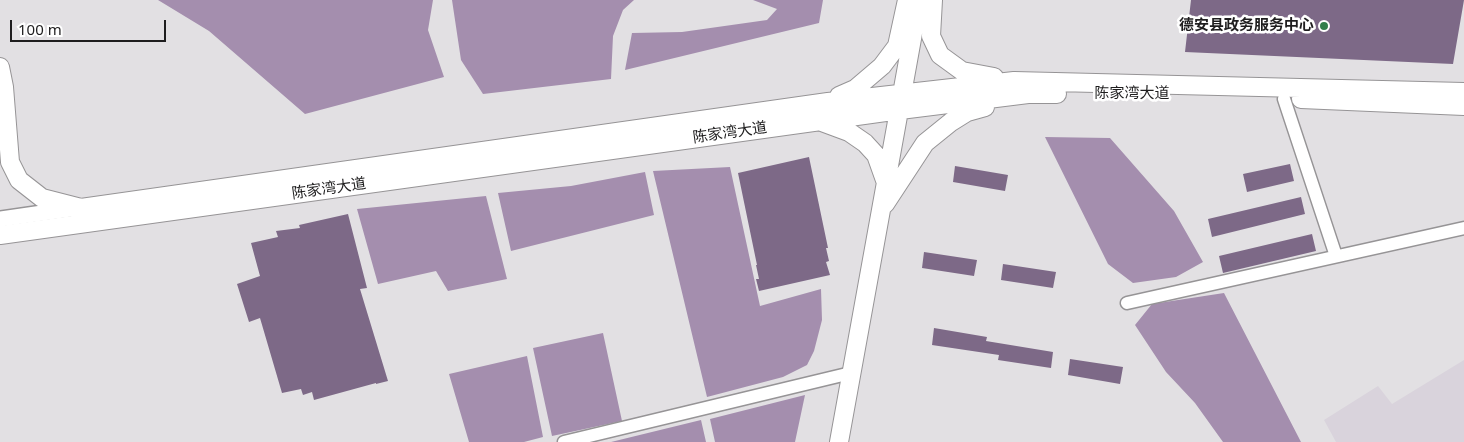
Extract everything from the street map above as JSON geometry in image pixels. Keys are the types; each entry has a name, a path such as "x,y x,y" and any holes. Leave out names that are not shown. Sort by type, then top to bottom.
{"main road":[{"path":"828,102 855,89 882,66 897,46 907,0"},
{"path":"839,442 919,0"},
{"path":"932,0 931,36 940,55 962,71 1014,81"},
{"name":"陈家湾大道","path":"0,67 4,87 10,162 19,180 42,198 81,208 828,102 902,101 1028,94 1166,94 1464,106"},
{"name":"陈家湾大道","path":"0,235 819,121 902,101 1014,81 1464,92"},
{"path":"881,211 925,143 951,122 967,112 1028,94"},
{"path":"819,121 850,132 865,143 876,155 886,184"}],"street":[{"path":"1284,99 1336,256"},
{"name":"陈家湾大道","path":"0,219 81,208"},
{"path":"1127,303 1464,228"},
{"path":"564,442 851,373"}],"shaded area":[{"path":"158,0 433,0 428,30 444,77 305,114 209,31"},
{"path":"452,0 634,0 623,10 613,36 611,79 483,94 461,60"},
{"path":"753,0 823,0 819,23 625,70 632,33 682,32 767,20 777,9"},
{"path":"1045,137 1110,138 1174,211 1203,262 1176,277 1133,283 1108,264"},
{"path":"730,167 760,306 821,289 822,320 814,351 807,365 783,377 707,397 653,171"},
{"path":"645,172 654,215 511,251 498,193 571,186"},
{"path":"486,196 507,279 448,291 436,271 378,284 357,209"},
{"path":"1224,293 1301,442 1223,442 1195,403 1166,372 1135,325 1152,304"},
{"path":"603,333 622,421 552,436 533,348"},
{"path":"527,356 543,437 524,442 469,442 449,374"},
{"path":"1464,360 1464,442 1336,442 1324,420 1378,386 1392,404"},
{"path":"805,395 795,442 715,442 710,419"},
{"path":"701,420 706,442 611,442"}],"building":[{"name":"德安县政务服务中心","path":"1191,0 1464,0 1453,64 1185,52"},
{"path":"809,157 828,248 826,248 829,261 826,262 830,275 759,291 756,279 759,279 757,265 738,173"},
{"path":"1290,164 1294,181 1247,192 1243,174"},
{"path":"955,166 1008,175 1005,191 953,182"},
{"path":"1301,197 1305,214 1212,237 1208,219"},
{"path":"348,214 367,288 360,289 388,381 314,400 312,392 303,395 301,389 282,393 260,318 249,322 237,284 260,276 251,243 278,237 276,231 300,228 299,225"},
{"path":"1312,234 1316,251 1223,273 1219,256"},
{"path":"924,252 977,260 974,276 922,268"},
{"path":"1003,264 1056,272 1053,288 1001,280"},
{"path":"934,328 987,337 986,341 1053,352 1051,368 998,360 999,355 932,345"},
{"path":"1070,359 1123,367 1120,384 1068,375"}],"place":[{"name":"德安县政务服务中心","path":"1324,26"}]}
